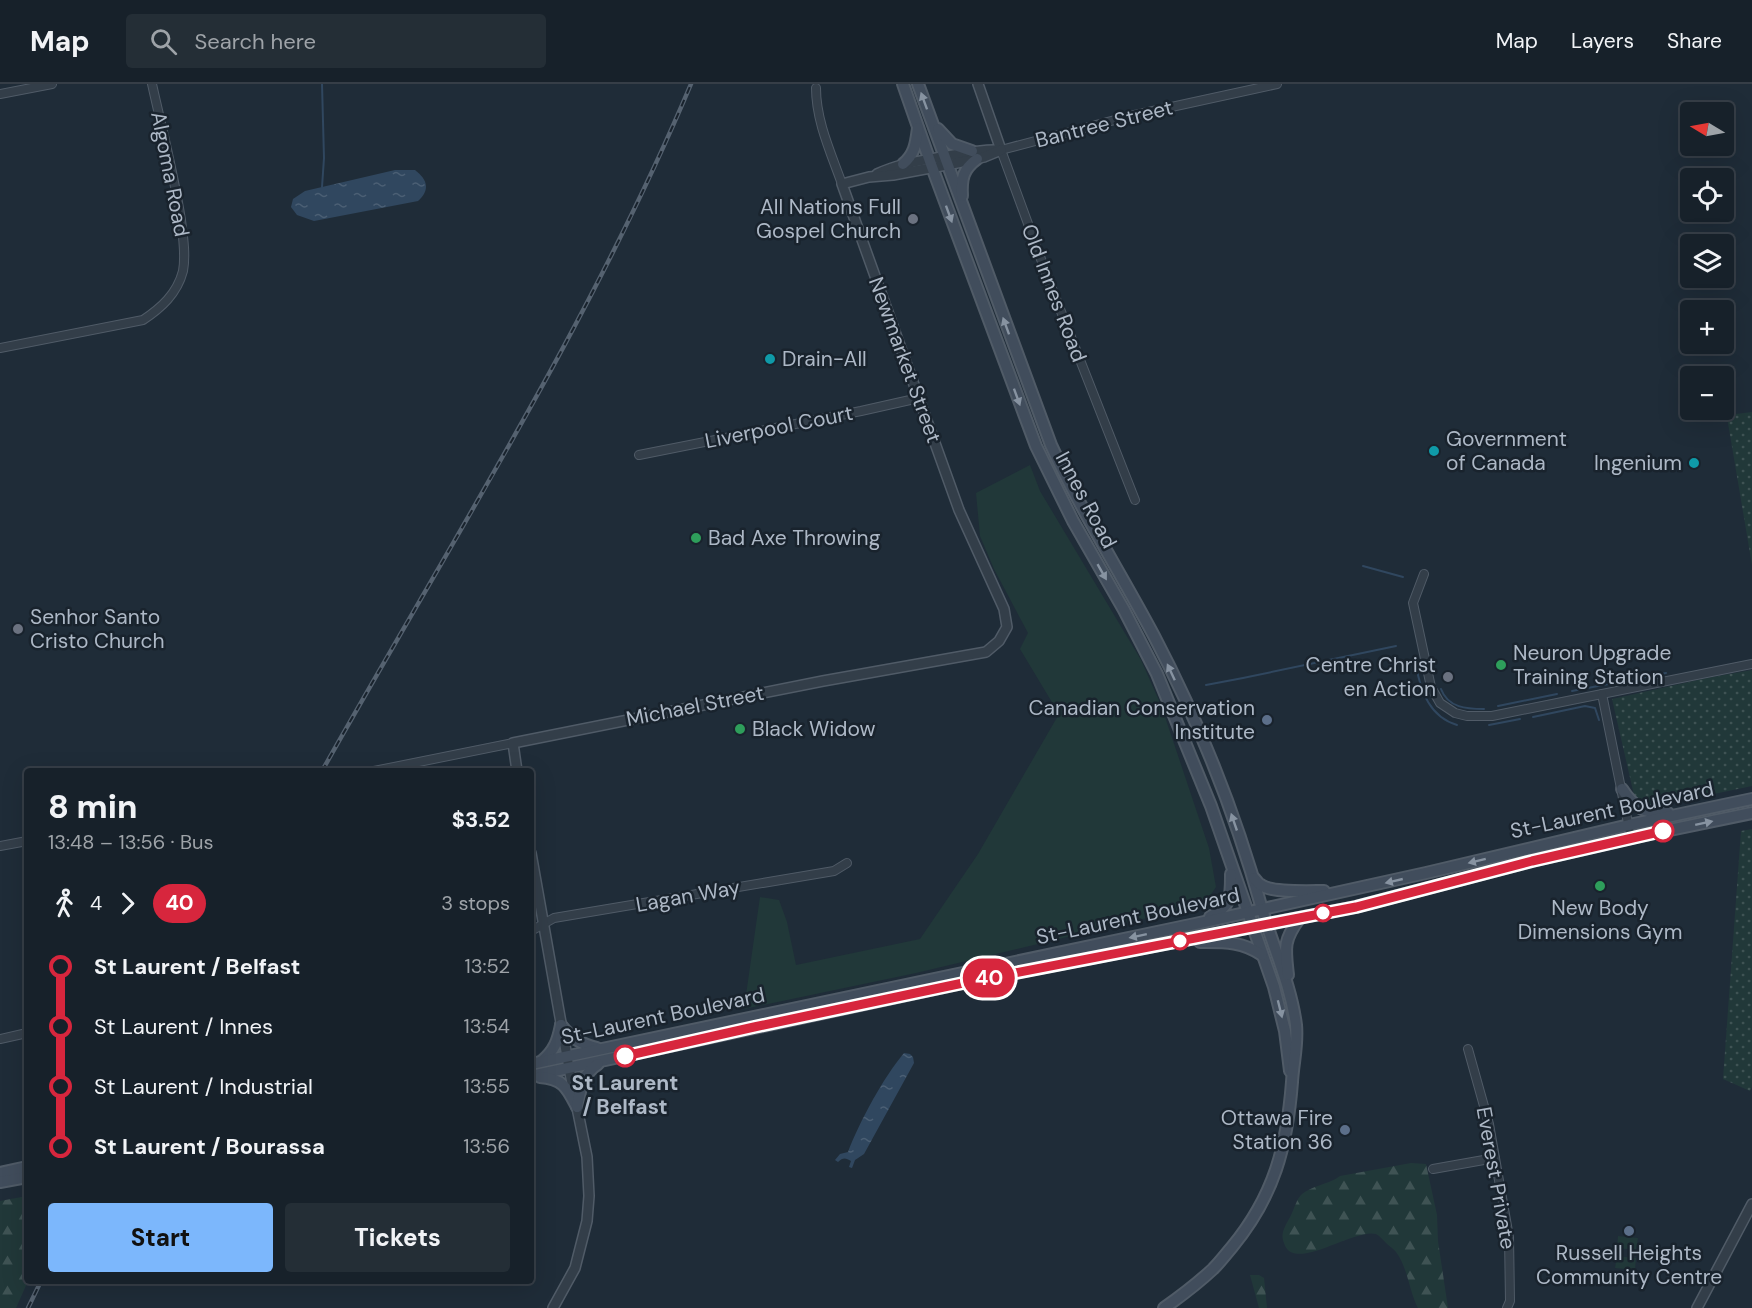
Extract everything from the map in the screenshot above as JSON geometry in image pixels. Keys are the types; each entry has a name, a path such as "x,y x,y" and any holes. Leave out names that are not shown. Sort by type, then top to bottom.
{"main road":[{"name":"Innes Road","path":"903,84 1036,446 1164,689 1211,807 1280,1009 1292,1080"},
{"name":"Innes Road","path":"918,84 1051,445 1075,494 1146,622 1196,725 1227,801 1290,996"},
{"path":"931,120 948,141 975,155 963,176 962,205"},
{"path":"903,164 914,152 918,125"},
{"path":"1622,789 1630,801 1643,810 1661,813 1693,812"},
{"name":"St-Laurent Boulevard","path":"536,1063 966,978 1629,825 1752,799"},
{"name":"St-Laurent Boulevard","path":"966,978 1168,944 1369,904 1532,861 1752,813"},
{"path":"1195,924 1221,911 1228,902 1232,889 1231,861"},
{"path":"1253,877 1261,886 1275,889 1343,891"},
{"path":"1164,1308 1214,1268 1244,1232 1267,1194 1283,1148 1297,1042 1296,1023 1290,996 1286,942 1299,918"},
{"path":"1168,944 1232,943 1247,946 1262,956"},
{"name":"St-Laurent Boulevard","path":"534,1075 602,1062 894,993"},
{"path":"561,1025 568,1035 577,1041 600,1049"},
{"path":"536,1063 554,1049 561,1025"},
{"path":"577,1107 585,1076 590,1068 602,1062"},
{"path":"534,1076 549,1077 560,1082 567,1088 577,1107"},
{"path":"0,1173 24,1168"},
{"path":"0,1182 24,1178"}],"street":[{"path":"0,94 52,84"},
{"name":"Algoma Road","path":"0,348 143,320 158,310 173,293 183,271 184,240 177,194 152,84"},
{"name":"Old Innes Road","path":"978,84 1048,280 1135,500"},
{"name":"Bantree Street","path":"842,184 903,164 946,161 1001,150 1130,116 1277,84"},
{"name":"Newmarket Street","path":"816,88 820,120 852,216 959,510 1004,609 1007,627"},
{"name":"Bantree Street","path":"869,177 893,175 931,163"},
{"name":"Liverpool Court","path":"639,455 919,398"},
{"path":"1424,574 1413,603 1431,687 1440,703 1455,713 1483,717 1752,664"},
{"name":"Michael Street","path":"389,768 813,683 986,652 999,642 1007,627"},
{"path":"1602,694 1631,838"},
{"path":"513,743 517,768"},
{"path":"0,846 24,842"},
{"name":"Lagan Way","path":"534,930 554,918 834,871 847,863"},
{"path":"534,871 587,1157 590,1196 587,1221 575,1268 553,1308"},
{"path":"0,1039 24,1034"},
{"name":"Everest Private","path":"1468,1049 1482,1094 1509,1237 1510,1301 1507,1308"},
{"path":"1433,1169 1495,1158"},
{"path":"1697,1308 1752,1204"}],"green space":[{"path":"1752,412 1752,565 1728,423 1728,420 1734,420 1734,414"},
{"path":"1030,465 1040,491 1141,660 1161,705 1209,848 1216,887 1207,900 1197,906 916,973 744,1009 760,897 779,900 787,922 796,965 920,939 978,854 1059,714 1020,649 1028,633 994,569 980,536 976,493"},
{"path":"1752,670 1752,786 1652,807 1643,804 1634,795 1612,699"},
{"path":"1752,829 1752,1087 1750,1091 1723,1079 1741,831"},
{"path":"1411,1163 1426,1164 1437,1215 1438,1241 1448,1308 1418,1308 1400,1258 1376,1234 1353,1237 1325,1248 1299,1254 1290,1251 1284,1243 1285,1227 1298,1200 1305,1192 1340,1176"},
{"path":"24,1197 24,1284 27,1284 16,1308 0,1308 0,1201"},
{"path":"1618,1236 1638,1238 1636,1250 1617,1248"},
{"path":"1617,1256 1636,1258 1635,1270 1615,1268"},
{"path":"1250,1275 1259,1275 1264,1278 1267,1308 1259,1308"}],"water":[{"path":"395,170 415,170 423,178 426,189 418,201 314,221 297,215 291,207 293,199 305,191"},
{"path":"904,1053 913,1057 914,1063 864,1154 855,1160 852,1168 849,1167 851,1161 848,1159 838,1162 835,1160 840,1154 848,1152 873,1100"}],"waterway":[{"path":"322,84 324,158 322,187"},
{"path":"1363,566 1403,577"},
{"path":"1206,685 1396,646"},
{"path":"1416,666 1424,694 1433,710 1457,725"},
{"path":"1572,691 1666,673"},
{"path":"1441,689 1453,704 1465,708 1484,709"},
{"path":"1498,706 1557,694"},
{"path":"1533,717 1585,706 1595,708 1599,720"},
{"path":"1489,725 1520,719"}],"railway":[{"path":"324,768 468,518 563,347 609,261 691,84"},
{"path":"28,1308 40,1284"}],"bus line":[{"name":"40","path":"625,1056 963,983 1356,907 1532,861 1663,831"}],"place":[{"name":"All Nations Full Gospel Church","path":"913,219"},
{"name":"Drain-All","path":"770,359"},
{"name":"Government of Canada","path":"1434,451"},
{"name":"Ingenium","path":"1694,463"},
{"name":"Bad Axe Throwing","path":"696,538"},
{"name":"Senhor Santo Cristo Church","path":"18,629"},
{"name":"Neuron Upgrade Training Station","path":"1501,665"},
{"name":"Centre Christ en Action","path":"1448,677"},
{"name":"Canadian Conservation Institute","path":"1267,720"},
{"name":"Black Widow","path":"740,729"},
{"name":"New Body Dimensions Gym","path":"1600,886"},
{"name":"St Laurent / Belfast","path":"625,1056"},
{"name":"Ottawa Fire Station 36","path":"1345,1130"},
{"name":"Russell Heights Community Centre","path":"1629,1231"}]}
